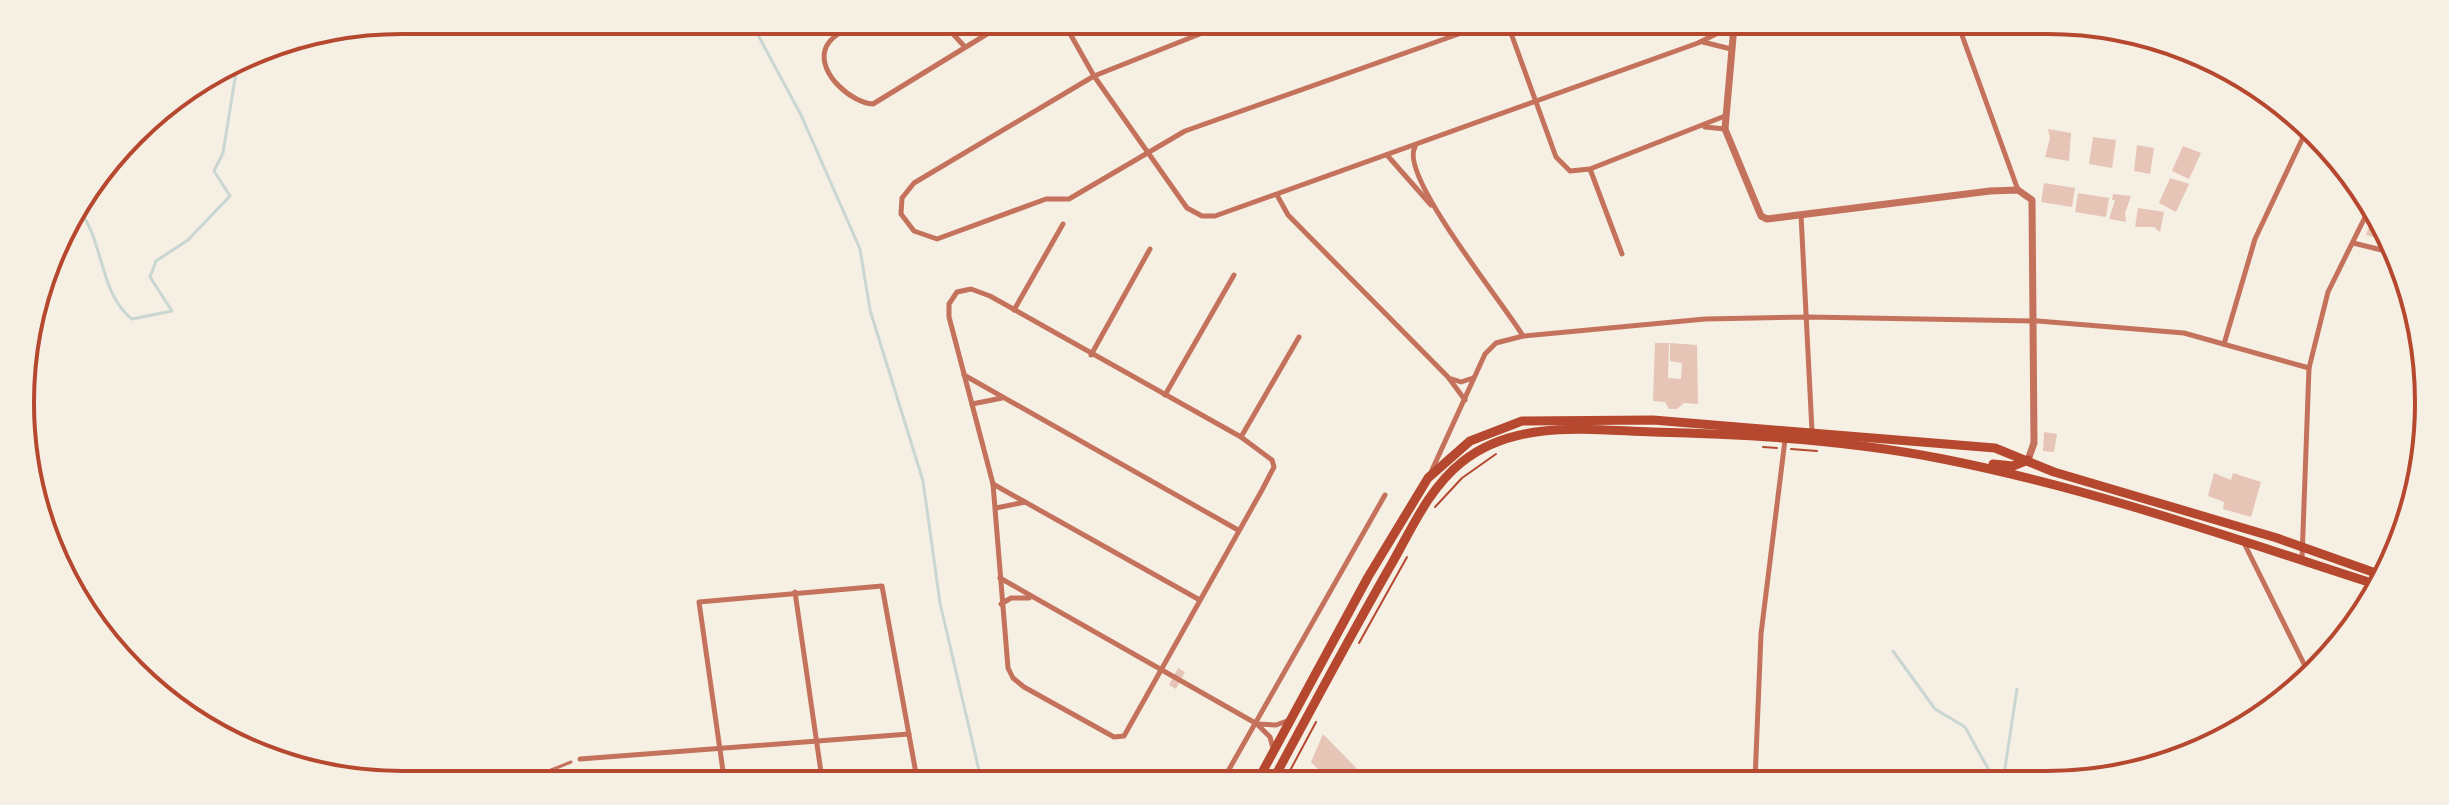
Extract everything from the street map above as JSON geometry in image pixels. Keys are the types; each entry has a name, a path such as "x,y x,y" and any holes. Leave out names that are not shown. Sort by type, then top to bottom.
{"main road":[{"path":"1263,771 1368,577 1428,478 1470,441 1507,425 1541,418 1653,420 1995,448 2054,472 2302,546 2373,572"},
{"path":"1278,771 1428,501 1453,471 1478,451 1512,436 1549,430 1662,432 1851,445 1939,458 2027,477 2242,538 2369,582"},
{"path":"1939,458 1964,458 2013,466 2028,460"}],"street":[{"path":"842,34 831,41 825,51 825,61 846,93 873,104 987,34"},
{"path":"953,34 965,47"},
{"path":"1070,34 1094,76 1187,208 1196,215 1215,216 1717,34"},
{"path":"1200,34 1094,76 907,188 901,214 914,231 937,239 1046,199 1069,199 1081,195 1185,131 1459,34"},
{"path":"1511,34 1560,164 1570,171 1590,169 1704,127 1725,116"},
{"path":"1732,34 1725,129 1761,216 1767,219 2018,190"},
{"path":"1962,34 2018,190 2032,200 2034,208 2034,443 2028,460"},
{"path":"1698,43 1713,43 1731,49"},
{"path":"1704,127 1725,129"},
{"path":"2224,344 2255,239 2303,138"},
{"path":"1417,145 1412,151 1413,167 1435,209"},
{"path":"1387,155 1435,209 1523,336"},
{"path":"1590,169 1622,254"},
{"path":"1277,195 1288,215 1448,377 1465,400"},
{"path":"1801,215 1812,431"},
{"path":"2302,560 2309,368 2328,292 2365,217"},
{"path":"1014,311 1063,224"},
{"path":"2353,243 2382,250"},
{"path":"1091,355 1150,249"},
{"path":"1165,395 1234,275"},
{"path":"971,289 1014,311 1241,437 1272,460 1274,467 1198,599 1129,730 1114,737 1013,678 1008,668 1000,605 993,484 949,317 949,304 957,292 971,289"},
{"path":"1428,478 1490,347 1506,339 1523,336 1705,319 1808,317 2034,321 2184,333 2309,368"},
{"path":"1241,437 1299,337"},
{"path":"963,374 1238,530"},
{"path":"1448,377 1461,382 1476,375"},
{"path":"972,404 986,399 1007,399"},
{"path":"1755,771 1761,634 1785,440"},
{"path":"993,484 1198,599"},
{"path":"1228,771 1385,495"},
{"path":"996,508 1026,502"},
{"path":"2242,538 2305,665"},
{"path":"999,577 1255,723 1270,737 1273,753"},
{"path":"723,771 699,602 882,586 916,771"},
{"path":"795,592 821,771"},
{"path":"1000,605 1011,598 1034,599"},
{"path":"1255,723 1276,725 1291,718"},
{"path":"580,759 909,734"}],"lane":[{"path":"548,771 571,762"}],"building":[{"path":"2048,129 2071,133 2069,161 2045,157 2050,138"},
{"path":"2093,137 2116,140 2112,168 2089,164"},
{"path":"2137,145 2154,148 2150,174 2134,171"},
{"path":"2183,146 2201,153 2189,179 2172,171"},
{"path":"2170,178 2189,184 2176,212 2159,203"},
{"path":"2044,183 2075,188 2072,207 2041,202"},
{"path":"2078,193 2109,198 2106,217 2075,212"},
{"path":"2113,194 2131,196 2125,213 2126,222 2109,219 2115,200 2112,200"},
{"path":"2138,208 2164,212 2160,232 2154,227 2135,227"},
{"path":"2369,225 2376,238 2366,235"},
{"path":"1655,343 1669,343 1668,378 1681,379 1682,363 1670,361 1670,343 1697,345 1698,404 1684,403 1677,409 1669,409 1665,402 1653,401"},
{"path":"2044,432 2057,434 2054,452 2043,451"},
{"path":"2214,473 2231,480 2233,473 2261,482 2251,517 2223,509 2224,502 2208,496"},
{"path":"1178,668 1185,672 1176,689 1169,685"},
{"path":"1323,734 1359,771 1320,771 1311,762"}],"waterway":[{"path":"757,34 801,115 860,249 870,310 923,481 940,603 979,771"},
{"path":"84,217 107,281 121,308 132,319 172,311 150,277 156,261 188,240 230,196 214,171 223,153 236,74"},
{"path":"1893,651 1935,709 1965,727 1989,771"},
{"path":"2005,771 2017,689"}]}
